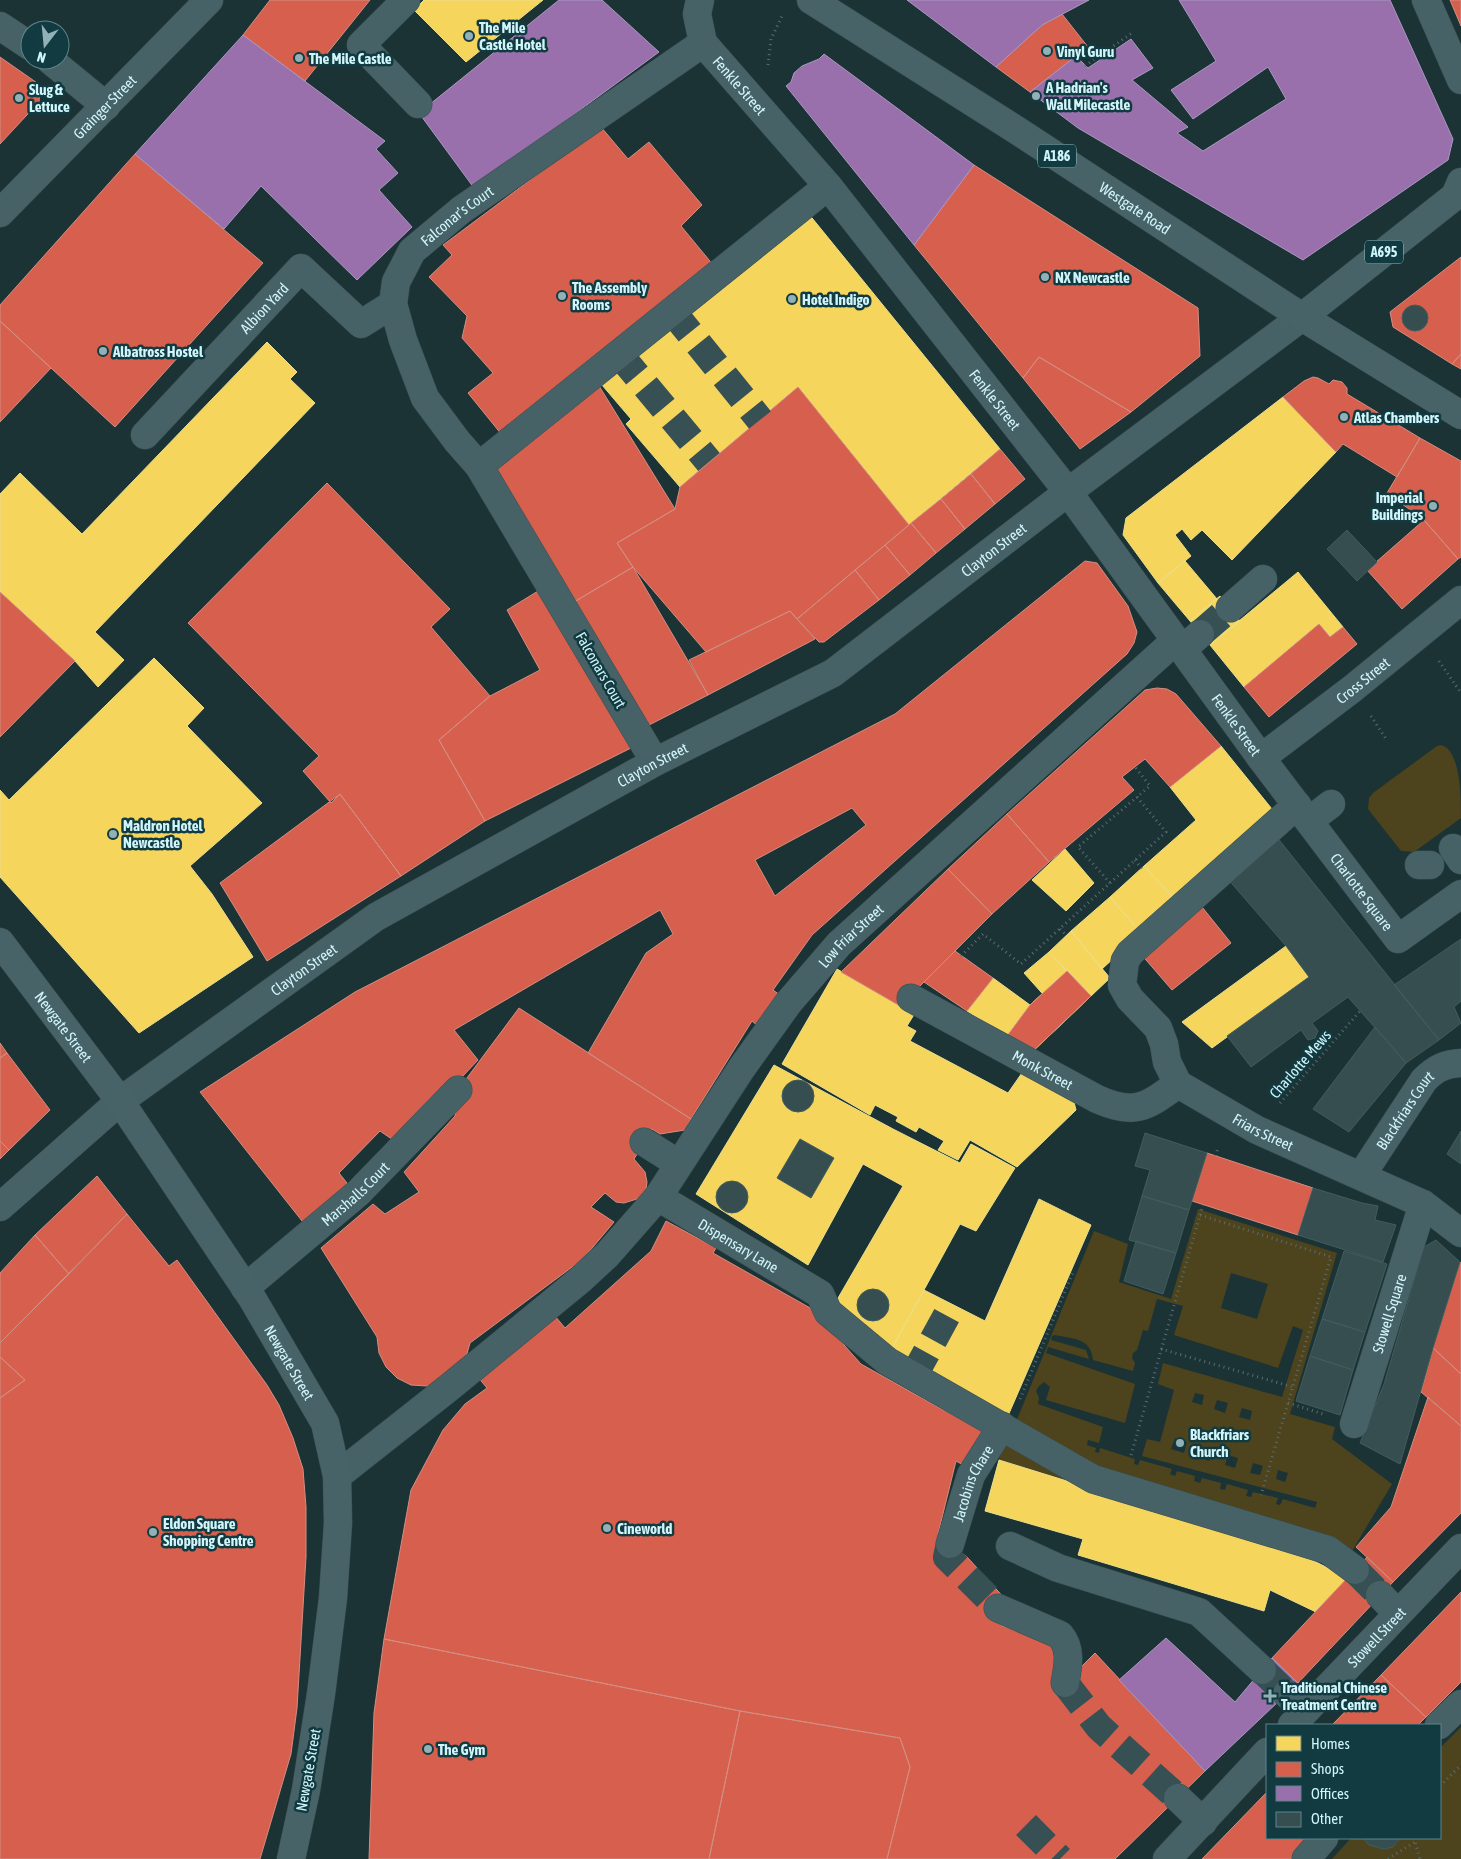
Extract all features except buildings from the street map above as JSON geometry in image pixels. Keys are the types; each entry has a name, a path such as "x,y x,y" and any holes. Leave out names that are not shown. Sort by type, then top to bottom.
{"main road":[{"name":"Westgate Road","path":"798,4 1018,131 1302,316 1461,415"},
{"name":"A695","path":"1302,316 1459,194"},
{"name":"Newgate Street","path":"0,942 120,1101 245,1288 325,1423 336,1476 338,1523 332,1608 314,1742 291,1859"}],"street":[{"name":"Grainger Street","path":"0,213 209,0"},
{"path":"406,0 361,46 418,104"},
{"name":"Fenkle Street","path":"700,0 697,14 703,43 828,186 1186,641 1261,758 1303,813"},
{"path":"1426,0 1461,80"},
{"path":"0,26 20,39"},
{"name":"Falconar's Court","path":"547,578 479,466 457,441 425,398 403,340 393,304 396,282 412,251 461,210 703,43"},
{"path":"62,70 106,106"},
{"path":"479,466 828,186"},
{"name":"Albion Yard","path":"145,435 301,268 361,324 393,304"},
{"name":"Clayton Street","path":"0,1207 120,1101 376,917 656,762 833,673 1068,492 1302,316"},
{"name":"Falconars Court","path":"547,578 656,762"},
{"path":"1230,608 1263,579"},
{"name":"Cross Street","path":"1261,758 1352,689 1461,600"},
{"name":"Low Friar Street","path":"336,1476 451,1386 580,1280 607,1255 658,1197 741,1069 784,1009 838,944 1186,641"},
{"path":"1178,1084 1167,1062 1162,1036 1158,1028 1130,999 1122,985 1126,965 1303,813 1331,804"},
{"name":"Charlotte Square","path":"1303,813 1398,939 1461,894"},
{"name":"Monk Street","path":"911,998 1097,1099 1114,1106 1127,1109 1140,1108 1159,1098 1178,1084"},
{"name":"Blackfriars Court","path":"1361,1176 1424,1080 1435,1069 1448,1064 1461,1063"},
{"name":"Friars Street","path":"1178,1084 1257,1130 1423,1204 1461,1233"},
{"name":"Marshalls Court","path":"245,1288 358,1192 458,1090"},
{"path":"644,1142 679,1164"},
{"name":"Dispensary Lane","path":"658,1197 820,1294 828,1312 888,1361 1004,1428"},
{"name":"Stowell Square","path":"1354,1424 1423,1204"},
{"path":"1004,1428 1093,1479 1328,1550 1355,1570"},
{"name":"Jacobins Chare","path":"950,1544 971,1475 1004,1428"},
{"path":"1010,1546 1058,1568 1199,1612 1262,1670"},
{"name":"Stowell Street","path":"1294,1710 1389,1604 1461,1548"},
{"path":"998,1608 1060,1635 1066,1642 1069,1653 1065,1683"},
{"path":"1440,1724 1461,1704"},
{"path":"1167,1859 1266,1753"},
{"path":"1178,1798 1203,1822"},
{"path":"1306,1859 1323,1839"}],"path":[{"path":"763,111 771,40 798,4"},
{"path":"1085,66 1132,33"},
{"path":"1110,883 1078,847 1150,786 1135,767"},
{"path":"961,956 983,934 1021,964 1060,929 1166,832 1137,797"},
{"path":"1135,860 1142,868"},
{"path":"1060,929 1066,935"},
{"name":"Charlotte Mews","path":"1257,1130 1360,1012"},
{"path":"1121,1488 1203,1205"},
{"path":"1200,1215 1331,1257 1252,1526"},
{"path":"1004,1428 1073,1272"},
{"path":"1161,1349 1293,1387"},
{"path":"1441,1785 1461,1765"},
{"path":"1388,1859 1415,1840 1420,1859"}],"shaded area":[{"path":"1441,745 1448,749 1456,765 1460,787 1461,818 1414,852 1401,851 1368,809 1369,798 1373,793"},
{"path":"1198,1209 1337,1253 1290,1414 1335,1427 1332,1439 1392,1484 1342,1568 1300,1547 1304,1528 1092,1470 1016,1422 1094,1231 1128,1244 1119,1282 1171,1299","holes":["1231,1273 1268,1284 1257,1319 1221,1308","1157,1299 1183,1306 1174,1335 1278,1368 1293,1326 1303,1330 1282,1397 1163,1363 1158,1384 1174,1390 1160,1442 1147,1439 1142,1456 1317,1502 1315,1508 1283,1499 1280,1505 1276,1504 1278,1498 1253,1492 1251,1497 1246,1496 1248,1490 1227,1484 1225,1490 1220,1489 1221,1483 1202,1478 1200,1483 1194,1481 1195,1476 1177,1471 1175,1476 1170,1474 1172,1469 1140,1460 1138,1465 1134,1464 1135,1459 1100,1448 1099,1453 1095,1452 1096,1448 1087,1445 1088,1440 1099,1443 1103,1427 1038,1404 1039,1398 1036,1391 1044,1382 1050,1387 1046,1400 1125,1423 1135,1384 1046,1353 1048,1347 1089,1359 1086,1350 1051,1340 1052,1336 1055,1335 1085,1343 1092,1353 1093,1360 1133,1371 1135,1363 1132,1358 1133,1353 1137,1350 1143,1330 1148,1331","1195,1393 1204,1395 1202,1405 1192,1402","1217,1400 1228,1403 1225,1413 1214,1409","1242,1408 1252,1411 1250,1420 1239,1417","1175,1438 1187,1442 1184,1453 1171,1449","1202,1447 1212,1450 1209,1461 1199,1457","1228,1455 1238,1458 1235,1468 1225,1465","1253,1463 1263,1466 1260,1475 1250,1473","1278,1470 1288,1473 1285,1482 1276,1479"]},
{"path":"1005,1439 1096,1490 999,1460"},
{"path":"1461,1727 1461,1859 1332,1859 1350,1839 1364,1839 1377,1847 1388,1848 1400,1839 1441,1839 1441,1747"}],"tunnel":[{"path":"672,311 760,420"},
{"path":"619,354 709,462"},
{"path":"1200,634 1230,608"},
{"path":"913,1377 953,1304"},
{"path":"950,1544 947,1557 998,1608"},
{"path":"1355,1570 1380,1595"},
{"path":"1262,1670 1287,1694"},
{"path":"1065,1683 1099,1727 1178,1798"},
{"path":"1026,1825 1060,1859"}],"place":[{"name":"The Mile Castle Hotel","path":"469,36"},
{"name":"Vinyl Guru","path":"1047,51"},
{"name":"The Mile Castle","path":"299,58"},
{"name":"A Hadrian's Wall Milecastle","path":"1036,96"},
{"name":"Slug & Lettuce","path":"19,98"},
{"name":"NX Newcastle","path":"1045,277"},
{"name":"The Assembly Rooms","path":"562,296"},
{"name":"Hotel Indigo","path":"792,299"},
{"name":"Albatross Hostel","path":"103,351"},
{"name":"Atlas Chambers","path":"1344,417"},
{"name":"Imperial Buildings","path":"1433,506"},
{"name":"Maldron Hotel Newcastle","path":"113,834"},
{"name":"Blackfriars Church","path":"1180,1443"},
{"name":"Cineworld","path":"607,1528"},
{"name":"Eldon Square Shopping Centre","path":"153,1532"},
{"name":"Traditional Chinese Treatment Centre","path":"1270,1696"},
{"name":"The Gym","path":"428,1749"}]}
